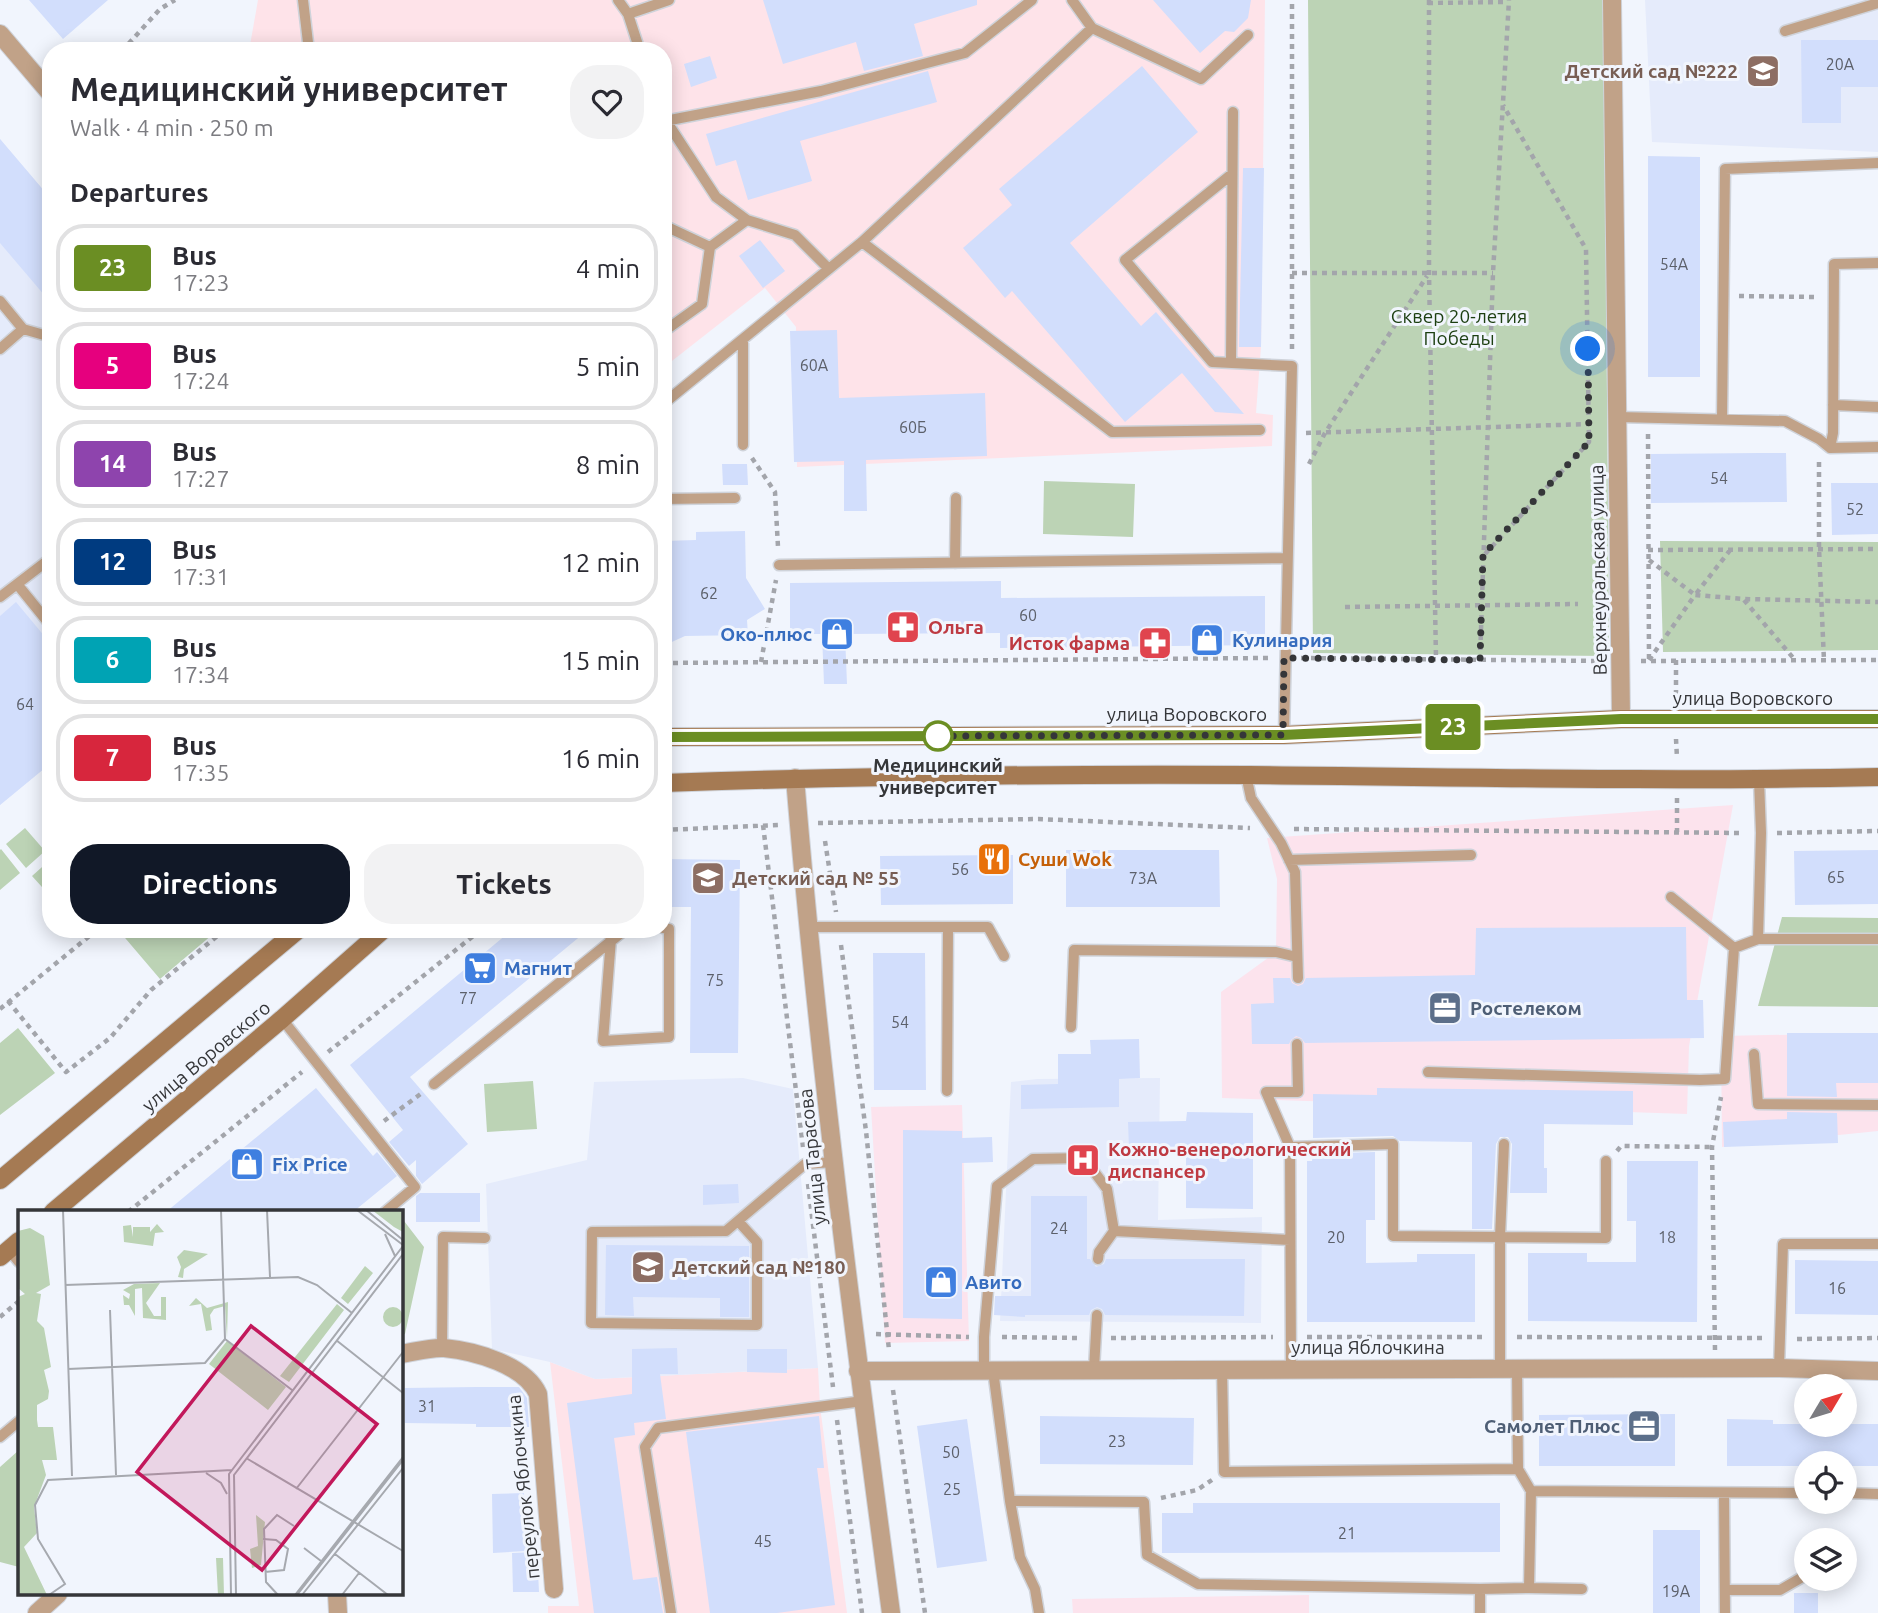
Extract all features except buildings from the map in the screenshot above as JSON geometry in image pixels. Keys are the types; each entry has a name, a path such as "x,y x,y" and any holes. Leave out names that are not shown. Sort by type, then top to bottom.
{"main road":[{"name":"улица Воровского","path":"672,737 1283,735 1621,719 1878,719"},
{"path":"672,783 795,778 1245,775 1677,780 1878,778"},
{"name":"улица Воровского","path":"0,1180 288,938"},
{"name":"улица Воровского","path":"55,1210 374,938"}],"street":[{"name":"Верхнеуральская улица","path":"1612,0 1621,719"},
{"path":"0,34 42,83"},
{"name":"улица Тарасова","path":"795,778 808,927 853,1334 891,1613"},
{"path":"402,1354 442,1348"},
{"name":"переулок Яблочкина","path":"442,1348 510,1366 533,1381 538,1394 554,1589"},
{"name":"улица Яблочкина","path":"858,1371 1222,1368 1779,1368 1878,1371"},
{"path":"37,1613 56,1596"}],"lane":[{"path":"303,0 308,42"},
{"path":"618,0 628,14 637,42"},
{"path":"628,14 669,0"},
{"path":"672,118 821,91 965,53 1032,0"},
{"path":"1072,0 1092,28 1201,79 1248,35"},
{"path":"1785,31 1878,3"},
{"path":"672,397 862,242 1092,28"},
{"path":"1231,363 1233,112"},
{"path":"672,131 716,197 747,220 795,234 829,269"},
{"path":"1722,419 1725,169 1878,163"},
{"path":"1232,174 1125,260 1212,362 1292,366 1283,735"},
{"path":"672,326 702,304 710,247 747,220"},
{"path":"672,229 710,247"},
{"path":"862,242 1112,432 1260,430"},
{"path":"1830,449 1833,433 1834,264 1878,263"},
{"path":"0,301 23,329 42,334"},
{"path":"0,349 23,329"},
{"path":"743,339 743,445"},
{"path":"1833,405 1878,407"},
{"path":"1618,417 1785,421 1819,439 1830,449 1878,447"},
{"path":"672,499 735,498"},
{"path":"955,563 956,498"},
{"path":"779,565 1287,558"},
{"path":"0,597 42,565"},
{"path":"17,584 42,615"},
{"path":"1245,775 1251,798 1295,872 1298,978"},
{"path":"1758,939 1761,833 1759,780"},
{"path":"1289,860 1471,855"},
{"path":"1671,897 1734,948"},
{"path":"808,927 988,927 1004,956"},
{"path":"947,1091 948,927"},
{"path":"434,1084 604,938"},
{"path":"609,938 603,1041 669,1037 669,938"},
{"path":"1734,948 1758,939 1878,939"},
{"path":"1428,1072 1725,1079 1734,948"},
{"path":"1072,1027 1074,950 1276,952 1297,957"},
{"path":"282,1019 372,1129 415,1187 387,1210"},
{"path":"1291,1368 1290,1146 1266,1092 1298,1092 1297,1044"},
{"path":"1754,1054 1758,1104 1878,1105"},
{"path":"1290,1146 1392,1144 1393,1236 1606,1238 1606,1161"},
{"path":"1504,1144 1500,1337 1509,1368 1518,1469 1531,1491 1530,1588"},
{"path":"1040,1613 1035,1588 1020,1557 984,1337 997,1186 1033,1159 1084,1158 1107,1189 1114,1231 1098,1259"},
{"path":"738,1221 757,1242 757,1325 591,1323 592,1231 726,1231 805,1164 834,1162"},
{"path":"1114,1231 1290,1240"},
{"path":"442,1348 443,1237 485,1238"},
{"path":"1779,1368 1783,1244 1878,1244"},
{"path":"1094,1369 1097,1315"},
{"path":"1222,1368 1224,1472 1518,1469"},
{"path":"671,1613 645,1447 658,1428 863,1401"},
{"path":"0,1437 18,1422"},
{"path":"1531,1491 1794,1493"},
{"path":"1724,1493 1725,1613"},
{"path":"1857,1493 1878,1494"},
{"path":"1010,1501 1144,1502 1147,1555 1198,1584 1582,1589"},
{"path":"1725,1590 1780,1590 1794,1582"},
{"path":"1480,1589 1480,1613"}],"path":[{"path":"130,42 160,9 175,0"},
{"path":"1292,366 1293,0"},
{"path":"1436,660 1429,274 1428,1 1509,1 1493,273 1480,660"},
{"path":"1483,555 1589,442 1586,249 1502,104"},
{"path":"1292,273 1493,273"},
{"path":"1307,469 1325,433 1429,274"},
{"path":"1724,296 1834,297"},
{"path":"1648,417 1649,661"},
{"path":"1290,434 1589,424"},
{"path":"1819,439 1819,548 1824,661"},
{"path":"1649,661 1731,549"},
{"path":"1648,550 1878,549"},
{"path":"1648,559 1695,595 1822,602 1878,602"},
{"path":"1744,599 1795,660"},
{"path":"1345,607 1578,604"},
{"path":"672,663 1284,658 1878,660"},
{"path":"1676,660 1677,832"},
{"path":"822,823 839,927 866,1131 891,1371 925,1613"},
{"path":"764,825 862,1613"},
{"path":"0,1009 87,938"},
{"path":"8,1002 66,1072 110,1038 151,990 215,938"},
{"path":"1714,1368 1712,1147 1725,1079"},
{"path":"372,1129 423,1093"},
{"path":"1606,1161 1621,1146 1712,1147"},
{"path":"0,1317 18,1302"},
{"path":"827,1337 853,1334 1096,1338 1878,1338"},
{"path":"1144,1502 1197,1490 1224,1472"}],"shaded area":[{"path":"258,0 1265,0 1261,347 1256,413 1273,415 1272,446 797,467 796,327 765,288 672,361 672,42 251,42"},
{"name":"Детский сад №222","path":"1645,0 1878,0 1878,152 1652,142"},
{"path":"0,139 42,188 42,770 0,805"},
{"path":"1733,805 1689,1046 1687,1114 1222,1098 1221,992 1276,952 1277,879 1267,838"},
{"path":"1878,1033 1878,1131 1722,1147 1721,1036"},
{"name":"Детский сад №180","path":"743,1078 793,1089 818,1368 595,1379 550,1362 492,1349 486,1184 587,1160 594,1082"},
{"name":"Кожно-венерологический диспансер","path":"1160,1078 1158,1220 1262,1217 1261,1323 1000,1321 1011,1082 1037,1079"},
{"path":"962,1105 969,1341 885,1343 871,1107"},
{"path":"550,1362 595,1379 818,1368 820,1406 847,1613 548,1613 548,1606 579,1606"},
{"path":"1309,1595 1309,1613 1073,1613 1072,1599"}],"green space":[{"name":"Сквер 20-летия Победы","path":"1308,0 1604,0 1609,656 1313,653"},
{"path":"1044,481 1135,484 1133,537 1043,534"},
{"path":"1660,541 1878,542 1878,650 1663,652"},
{"path":"25,828 42,848 42,854 26,868 6,844"},
{"path":"0,850 20,873 0,890"},
{"path":"42,867 42,887 32,876"},
{"path":"1782,917 1878,918 1878,1007 1758,1006"},
{"path":"125,938 208,938 160,979"},
{"path":"18,1028 55,1073 0,1115 0,1043"},
{"path":"533,1081 537,1129 487,1132 484,1084"},
{"path":"402,1218 424,1247 405,1334 402,1335"},
{"path":"18,1451 18,1567 0,1562 0,1467"}],"bus line":[{"name":"23","path":"672,737 1283,735 1621,719 1878,719"}],"place":[{"name":"Детский сад №222","path":"1763,71"},
{"name":"Ольга","path":"903,627"},
{"name":"Око-плюс","path":"837,634"},
{"name":"Кулинария","path":"1207,640"},
{"name":"Исток фарма","path":"1155,643"},
{"name":"Медицинский университет","path":"938,736"},
{"name":"Суши Wok","path":"994,859"},
{"name":"Детский сад № 55","path":"708,878"},
{"name":"Магнит","path":"480,968"},
{"name":"Ростелеком","path":"1445,1008"},
{"name":"Кожно-венерологический диспансер","path":"1083,1160"},
{"name":"Fix Price","path":"247,1164"},
{"name":"Детский сад №180","path":"648,1267"},
{"name":"Авито","path":"941,1282"},
{"name":"Самолет Плюс","path":"1644,1426"}],"route":[{"path":"938,736 933,736 1283,735 1284,658 1480,660 1483,555 1589,442 1588,349"}]}
